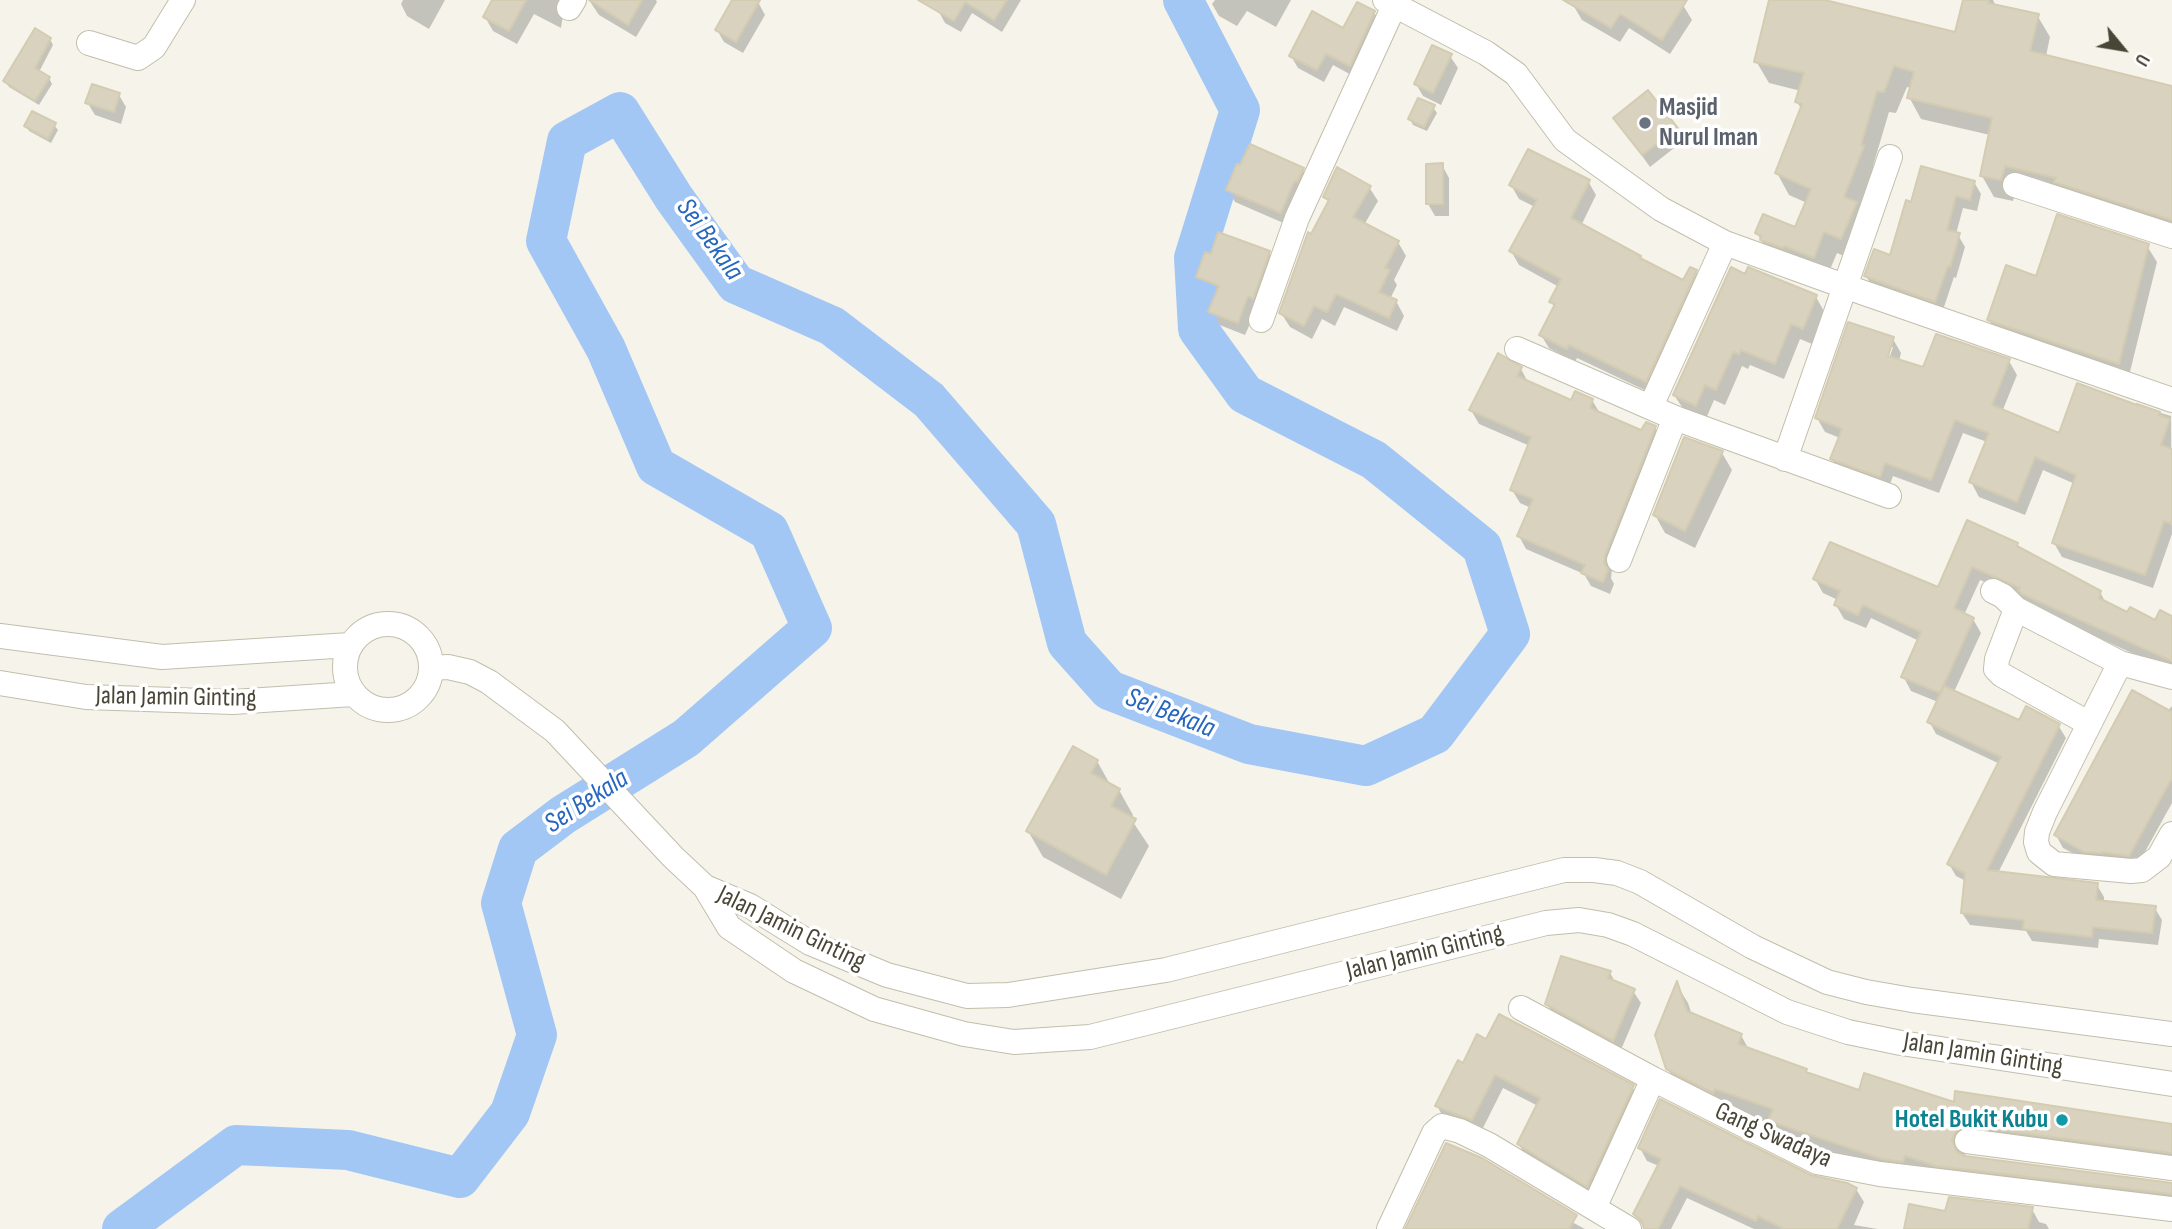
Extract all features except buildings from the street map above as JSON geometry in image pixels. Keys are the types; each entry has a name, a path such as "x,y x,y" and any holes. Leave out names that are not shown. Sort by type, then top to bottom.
{"street":[{"path":"89,43 138,58 154,47 183,0"},
{"path":"1261,320 1297,218 1389,3 1425,8 1516,74 1564,140 1661,209 1725,243 2172,400"},
{"path":"1786,459 1889,157"},
{"path":"2015,185 2172,236"},
{"path":"1651,406 1725,243"},
{"path":"1517,349 1675,418 1889,496"},
{"path":"1619,560 1675,418"},
{"path":"1993,591 2003,596 2016,609 2120,663 2172,677"},
{"path":"2016,609 1997,659 1998,671 2088,723"},
{"path":"396,624 409,628 419,636 431,656 431,668 423,692 412,704 396,710 380,710 365,705 353,694 346,679 345,662 350,645 359,634 370,627 396,624"},
{"name":"Jalan Jamin Ginting","path":"0,636 162,657 350,645"},
{"path":"2120,663 2088,723 2037,832 2039,852 2054,864 2131,872 2142,870 2159,857 2172,834"},
{"name":"Jalan Jamin Ginting","path":"431,668 448,667 470,672 489,682 555,731 673,858 705,887 729,926 794,971 874,1009 964,1034 1014,1042 1090,1037 1546,923 1579,920 1608,925 1633,934 1787,1012 1848,1031 1901,1043 2172,1084"},
{"name":"Jalan Jamin Ginting","path":"0,683 86,697 233,702 353,694"},
{"name":"Jalan Jamin Ginting","path":"705,887 750,906 810,943 887,975 967,996 1008,995 1166,970 1564,870 1594,870 1617,873 1640,882 1753,947 1827,982 1912,1000 2172,1034"},
{"name":"Gang Swadaya","path":"1521,1008 1817,1162 1880,1174 2172,1209"},
{"path":"1594,1208 1653,1079"},
{"path":"1389,1229 1434,1133 1442,1126 1489,1144 1629,1229"},
{"path":"1967,1141 2172,1168"}],"waterway":[{"name":"Sei Bekala","path":"122,1229 236,1145 348,1150 460,1178 510,1113 537,1035 501,903 518,849 563,815 686,738 812,628 769,531 656,466 606,349 546,241 567,141 620,112 674,198 736,284 832,326 929,400 1036,524 1067,643 1109,690 1249,744 1366,766 1435,734 1510,634 1482,547 1374,460 1245,394 1198,329 1194,258 1240,110 1183,0"}],"place":[{"name":"Masjid Nurul Iman","path":"1645,123"},
{"name":"Hotel Bukit Kubu","path":"2062,1120"}]}
